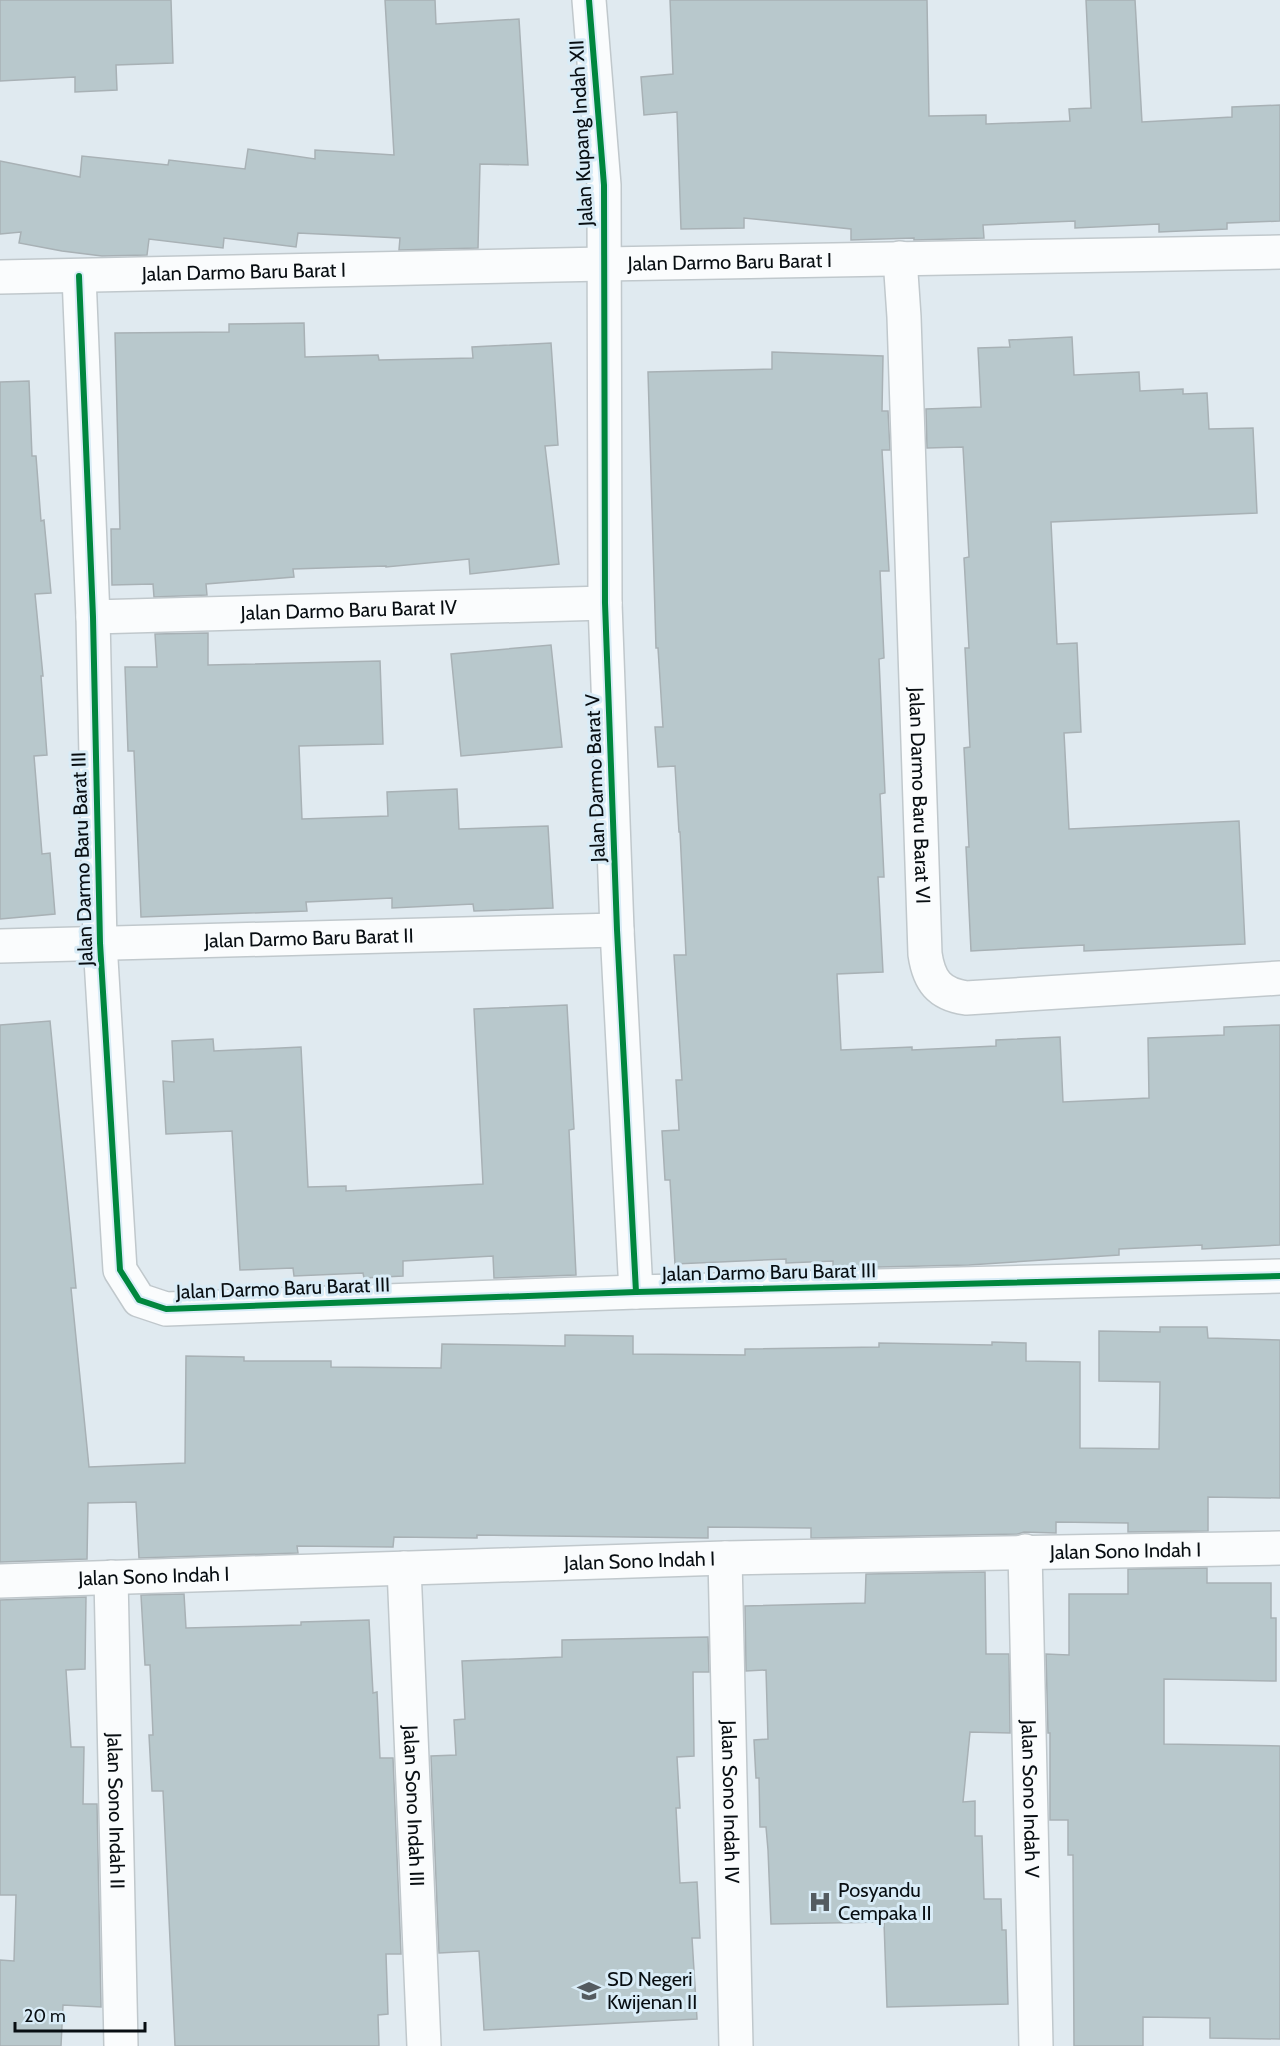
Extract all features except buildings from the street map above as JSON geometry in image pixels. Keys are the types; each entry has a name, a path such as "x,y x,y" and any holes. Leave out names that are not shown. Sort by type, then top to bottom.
{"street":[{"name":"Jalan Kupang Indah XII","path":"589,0 604,185 604,264"},
{"name":"Jalan Darmo Baru Barat I","path":"0,277 1280,252"},
{"name":"Jalan Darmo Baru Barat VI","path":"900,258 905,329 925,954 927,967 932,977 939,988 950,996 966,998 1280,978"},
{"name":"Jalan Darmo Barat V","path":"604,264 605,603 617,930 636,1292"},
{"name":"Jalan Darmo Baru Barat III","path":"79,276 93,617 100,943 120,1270 139,1300 166,1309 636,1292 1280,1276"},
{"name":"Jalan Darmo Baru Barat IV","path":"93,617 605,603"},
{"name":"Jalan Darmo Baru Barat II","path":"0,946 617,930"},
{"name":"Jalan Sono Indah I","path":"0,1581 725,1558 1280,1548"},
{"name":"Jalan Sono Indah V","path":"1025,1551 1036,2046"},
{"name":"Jalan Sono Indah IV","path":"725,1558 736,2046"},
{"name":"Jalan Sono Indah III","path":"404,1568 424,2046"},
{"name":"Jalan Sono Indah II","path":"111,1577 121,2046"}],"cycle path":[{"path":"589,0 604,185 605,603 617,930 636,1292"},
{"path":"79,276 93,617 100,943 120,1270 139,1300 166,1309 636,1292 1280,1276"}],"place":[{"name":"Posyandu Cempaka II","path":"820,1902"},
{"name":"SD Negeri Kwijenan II","path":"589,1991"}]}
